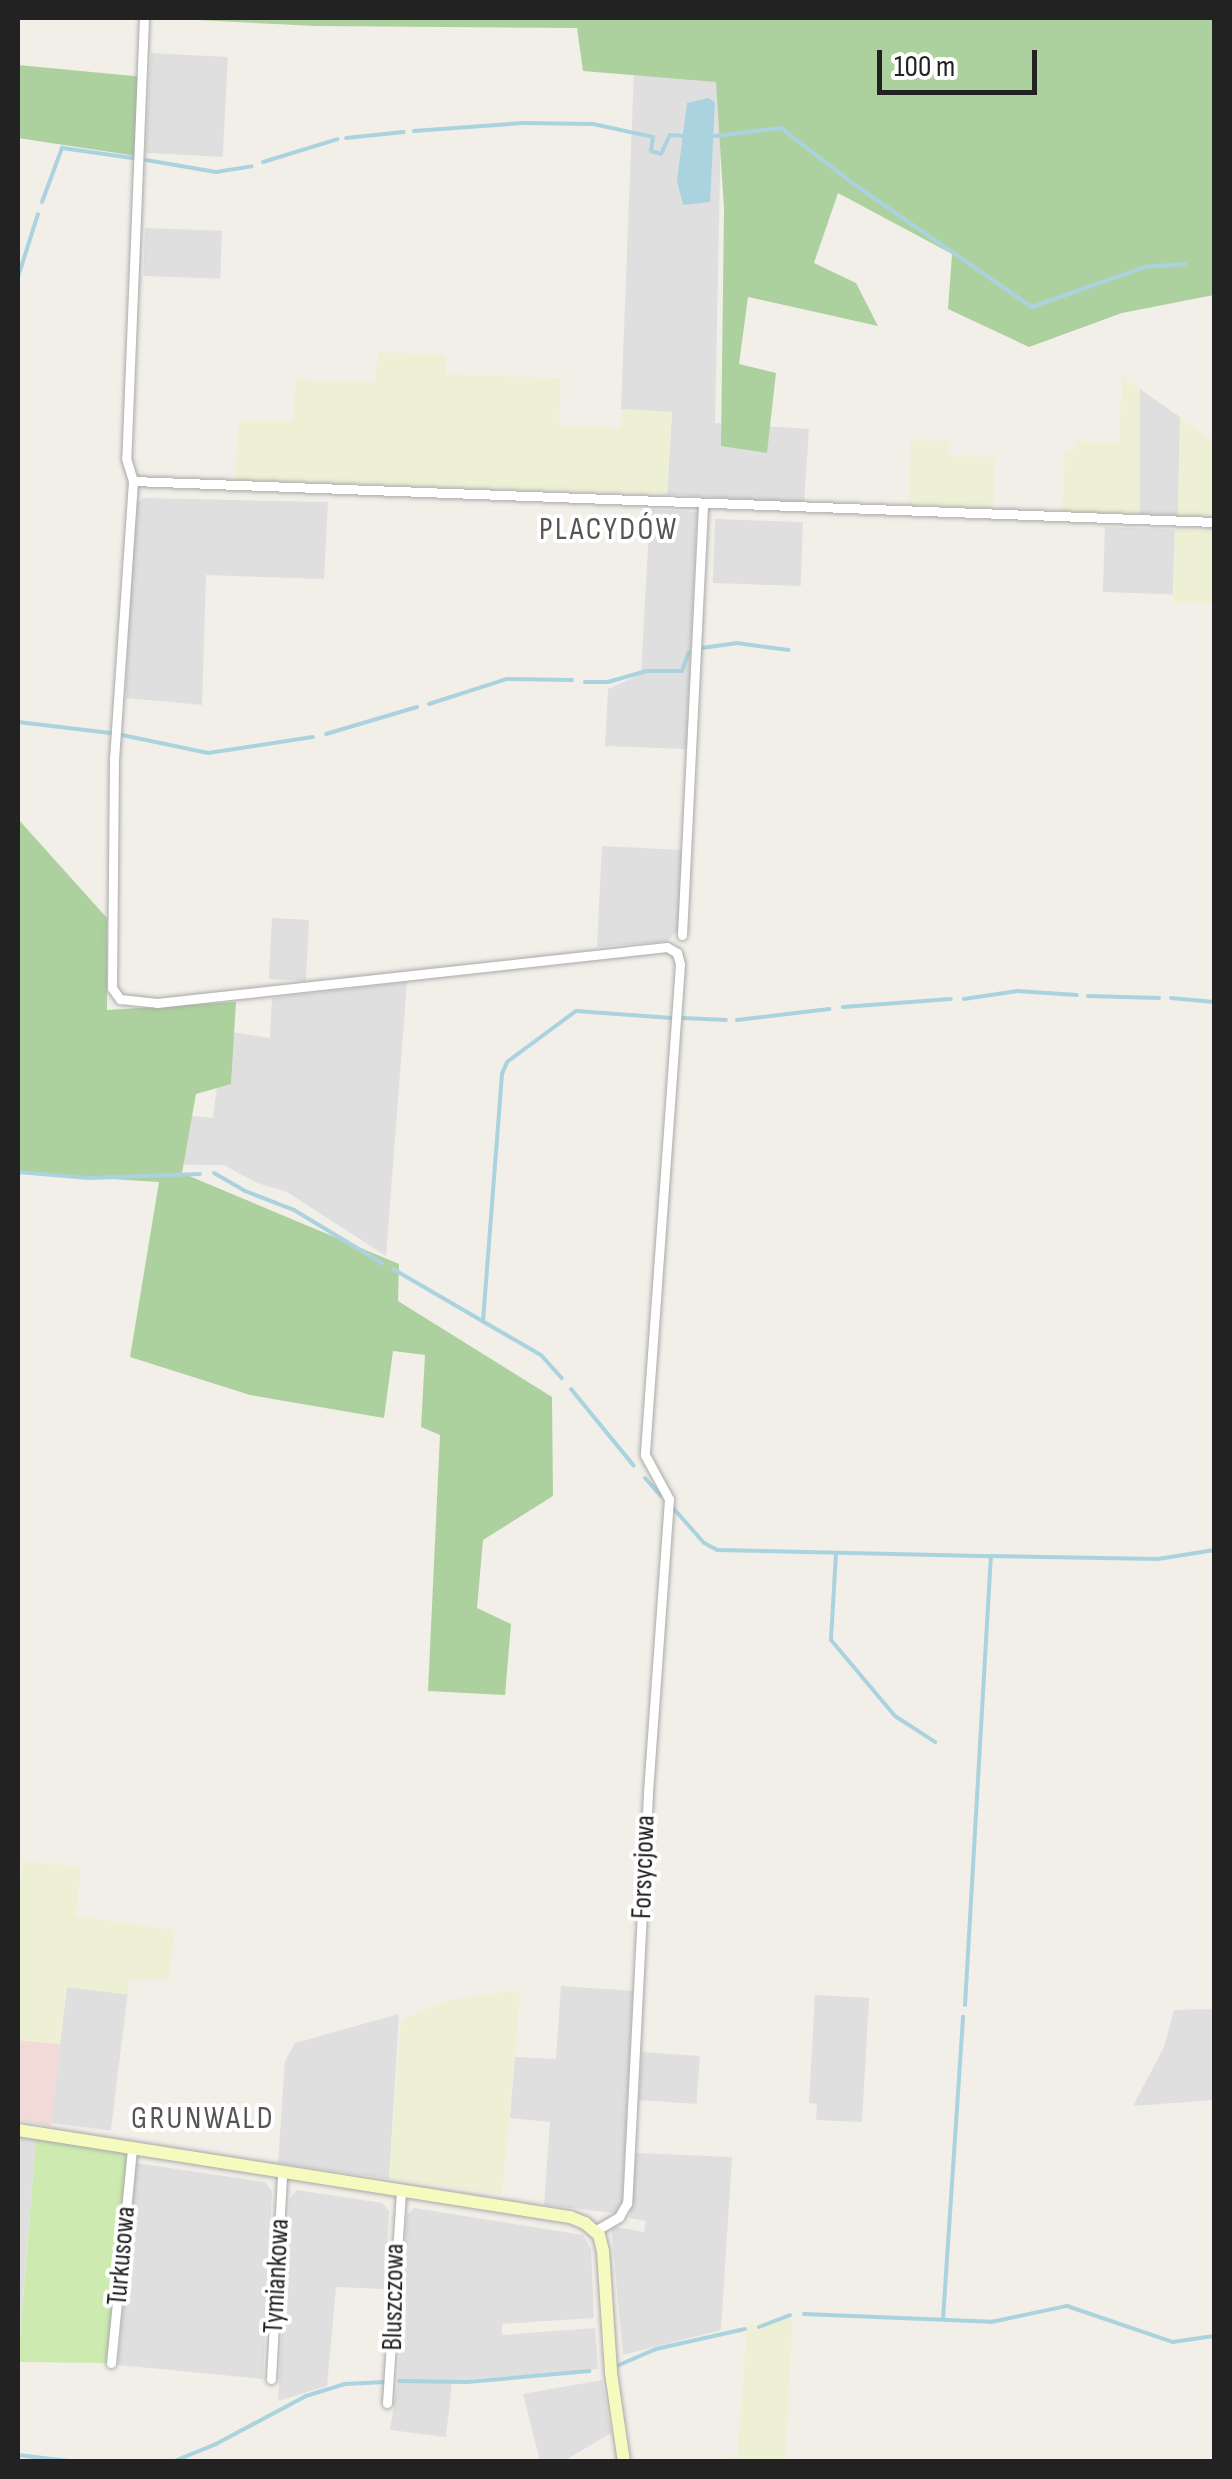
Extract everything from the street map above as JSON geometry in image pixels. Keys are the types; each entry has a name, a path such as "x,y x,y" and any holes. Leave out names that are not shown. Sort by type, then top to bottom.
{"street":[{"path":"144,18 126,458 133,481 1214,522"},
{"name":"Forsycjowa","path":"133,481 114,759 110,902 109,975 120,1000 157,1003 236,996 667,947 677,953 645,1456 652,1473 666,1488 668,1522 648,1794 626,2202 619,2218 595,2231"},
{"path":"682,936 703,504"},
{"path":"18,2130 570,2217 595,2231 604,2251 611,2373 624,2462"},
{"name":"Turkusowa","path":"112,2363 132,2149"},
{"name":"Tymiankowa","path":"271,2379 282,2173"},
{"name":"Bluszczowa","path":"387,2402 401,2192"}],"shaded area":[{"path":"151,53 228,57 223,157 146,153"},
{"path":"634,70 722,76 715,423 809,429 804,503 667,494 672,412 621,409"},
{"path":"145,228 222,231 220,279 143,276"},
{"path":"1140,389 1180,417 1178,515 1140,514"},
{"path":"144,498 328,502 324,579 206,575 202,705 126,698 134,505"},
{"path":"650,509 697,512 686,749 605,746 608,689 641,674"},
{"path":"715,519 803,522 801,586 713,583"},
{"path":"1105,527 1175,529 1173,594 1103,592"},
{"path":"602,846 683,850 678,930 667,941 597,947"},
{"path":"272,918 309,920 306,981 269,979"},
{"path":"407,982 386,1256 287,1192 257,1183 224,1165 115,1164 125,1109 213,1118 224,1031 270,1038 272,998"},
{"path":"561,1986 633,1991 622,2202 615,2213 544,2205 550,2122 510,2118 515,2057 556,2059"},
{"path":"67,1987 128,1994 111,2130 50,2123"},
{"path":"815,1995 869,1998 862,2122 816,2120 817,2104 809,2103"},
{"path":"1214,2009 1214,2100 1133,2106 1164,2047 1174,2010"},
{"path":"399,2014 389,2179 278,2163 285,2061 295,2043"},
{"path":"18,2040 60,2044 51,2126 18,2120"},
{"path":"642,2052 700,2056 697,2104 639,2100"},
{"path":"18,2136 36,2139 18,2357"},
{"path":"637,2153 732,2157 721,2330 623,2355 611,2226 644,2232 646,2221 630,2218"},
{"path":"136,2163 265,2182 272,2191 263,2379 118,2365"},
{"path":"297,2190 382,2203 389,2211 385,2289 336,2287 327,2386 278,2401 290,2198"},
{"path":"414,2208 583,2235 591,2249 594,2318 502,2324 502,2335 595,2328 598,2369 452,2381 446,2437 390,2430 398,2381 407,2215"},
{"path":"602,2380 611,2433 564,2461 540,2461 523,2394"}],"green space":[{"path":"156,18 1214,18 1214,295 1122,313 1029,347 948,309 952,254 838,193 814,263 856,283 878,326 748,297 739,364 776,373 767,453 721,446 724,209 716,82 583,71 577,28 316,26"},
{"path":"18,65 144,77 143,157 18,138"},
{"path":"378,352 446,355 446,374 561,378 559,425 620,428 621,409 672,412 667,494 235,480 239,421 293,422 296,380 375,382"},
{"path":"1122,375 1140,389 1140,514 1062,512 1065,450 1075,451 1076,441 1119,442"},
{"path":"1180,417 1214,443 1214,515 1178,515"},
{"path":"911,440 948,441 948,456 995,457 993,508 909,505"},
{"path":"1175,529 1214,530 1213,604 1174,603"},
{"path":"18,819 107,918 107,1010 236,1002 231,1084 196,1094 182,1173 399,1264 398,1301 552,1397 553,1496 483,1540 477,1608 511,1624 505,1695 428,1691 440,1435 421,1427 425,1355 393,1351 384,1418 250,1395 130,1357 159,1182 18,1173"},
{"path":"23,1860 81,1868 76,1916 175,1930 169,1980 130,1980 128,1994 67,1987 60,2044 18,2040 18,1903"},
{"path":"516,1990 520,1997 502,2194 389,2179 401,2020 444,2001"},
{"path":"36,2139 122,2152 129,2157 109,2363 18,2362"},
{"path":"793,2316 785,2461 690,2461 737,2457 747,2326"}],"water":[{"path":"708,98 715,102 710,202 683,205 677,181 687,103"}],"waterway":[{"path":"414,131 524,123 593,124 653,137 651,151 661,154 670,135 683,136"},
{"path":"715,136 781,128 855,185 1032,307 1145,267 1185,264"},
{"path":"346,138 404,132"},
{"path":"263,162 338,139"},
{"path":"42,202 62,148 132,158"},
{"path":"146,160 216,172 252,166"},
{"path":"18,277 38,214"},
{"path":"702,648 736,643 789,650"},
{"path":"585,682 608,682 646,671 682,671 689,652"},
{"path":"429,704 507,679 572,680"},
{"path":"326,734 417,707"},
{"path":"18,722 110,733"},
{"path":"122,735 208,753 313,737"},
{"path":"964,999 1017,991 1077,995"},
{"path":"1088,996 1159,998"},
{"path":"1171,998 1214,1002"},
{"path":"843,1007 951,999"},
{"path":"737,1020 829,1009"},
{"path":"483,1321 502,1074 507,1062 576,1011 672,1018"},
{"path":"683,1018 726,1020"},
{"path":"18,1172 89,1178 200,1174"},
{"path":"214,1173 245,1191 294,1210 382,1263"},
{"path":"393,1269 541,1355 562,1378"},
{"path":"571,1389 634,1466"},
{"path":"645,1478 661,1496"},
{"path":"674,1509 704,1543 717,1550 991,1556"},
{"path":"965,2005 991,1556 1158,1559 1214,1550"},
{"path":"836,1553 831,1640 895,1716 935,1742"},
{"path":"943,2319 963,2017"},
{"path":"804,2314 991,2322 1067,2306 1173,2342 1214,2336"},
{"path":"759,2327 790,2315"},
{"path":"619,2365 656,2349 745,2329"},
{"path":"399,2381 467,2382 590,2371"},
{"path":"172,2462 216,2444 306,2396 345,2384 384,2382"},
{"path":"18,2455 77,2462"}],"district":[{"name":"PLACYDÓW","path":"609,530"},
{"name":"GRUNWALD","path":"203,2119"}]}
